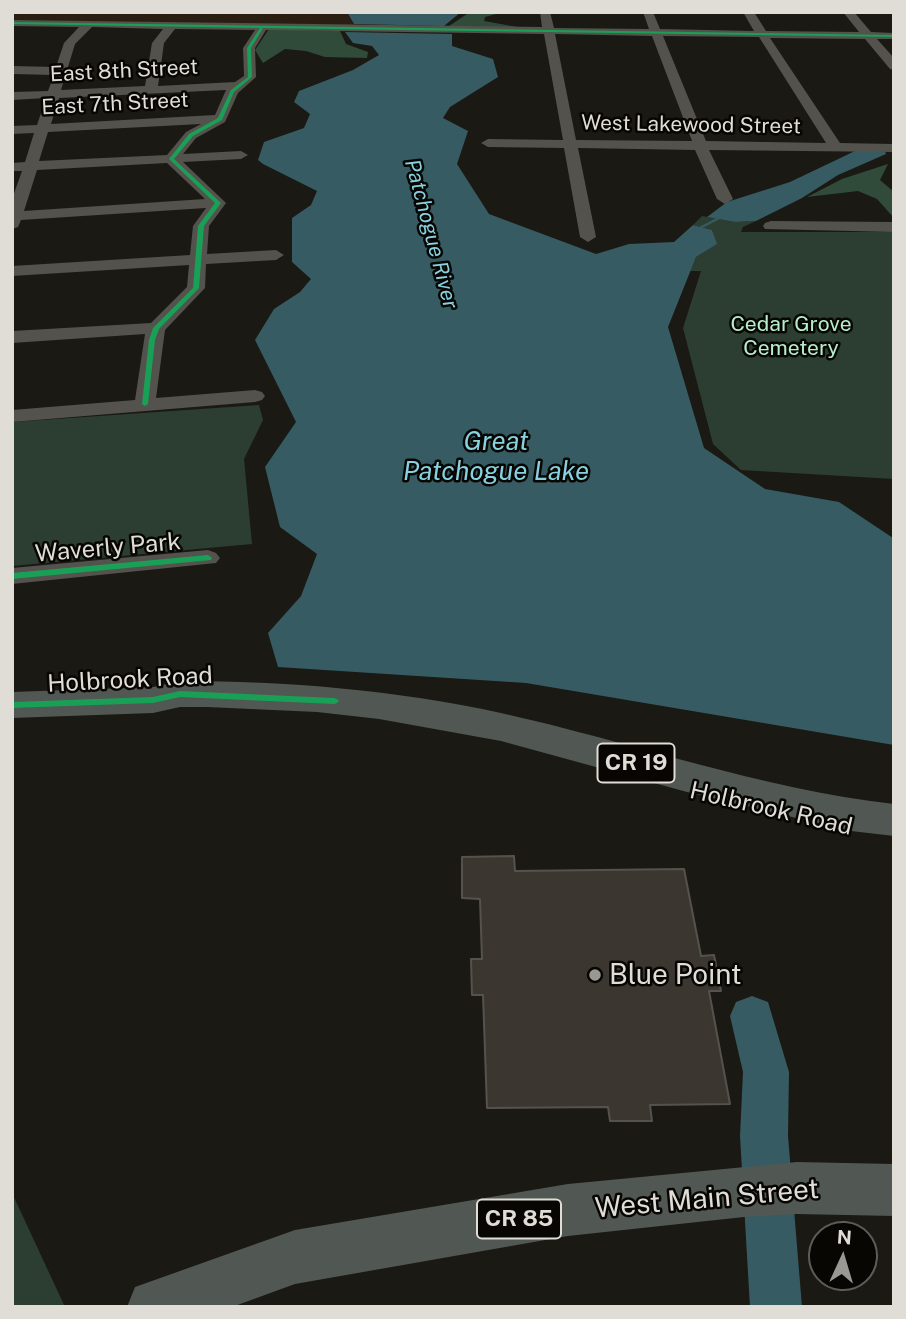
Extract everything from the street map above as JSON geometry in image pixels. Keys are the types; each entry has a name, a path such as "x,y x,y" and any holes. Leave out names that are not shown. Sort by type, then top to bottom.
{"main road":[{"name":"Holbrook Road","path":"12,705 153,700 180,694 334,701 426,713 501,727 687,777 851,815 894,820"},
{"name":"Holbrook Road","path":"153,700 177,708 317,714 437,730 549,754 722,800 854,829 894,833"},
{"name":"West Main Street","path":"155,1307 295,1258 568,1210 744,1191 797,1188 886,1190"}],"street":[{"path":"107,12 70,43 13,218 218,203"},
{"path":"545,12 588,237"},
{"path":"648,12 701,147 725,199"},
{"path":"748,12 836,148"},
{"path":"848,12 894,66"},
{"path":"12,23 894,36"},
{"path":"151,89 158,43 172,25"},
{"path":"172,159 191,135 220,119 237,86 250,77 249,48 262,27"},
{"path":"12,70 60,71"},
{"name":"East 8th Street","path":"12,96 237,86"},
{"name":"East 7th Street","path":"12,130 220,119"},
{"name":"West Lakewood Street","path":"488,143 894,148"},
{"path":"12,167 241,155"},
{"path":"172,159 218,203"},
{"path":"145,404 152,340 156,328 195,288 200,260 201,226 218,203"},
{"path":"771,226 894,227"},
{"path":"12,271 276,255"},
{"path":"12,337 156,328"},
{"path":"12,416 255,396"},
{"name":"Waverly Park","path":"12,576 208,558"}],"shaded area":[{"path":"12,12 346,12 354,24 12,23"}],"green space":[{"path":"470,12 500,13 485,17 484,21 523,28 449,26"},
{"path":"269,29 340,31 346,44 368,52 367,58 325,57 306,51 285,49 263,63 255,50"},
{"path":"888,164 880,180 894,192 894,218 877,199 858,191 807,197 842,179"},
{"name":"Cedar Grove Cemetery","path":"702,216 735,222 756,221 743,227 741,232 894,232 894,479 741,470 713,444 683,328 701,271 690,271 696,257 716,244 712,230 693,225"},
{"path":"259,405 263,420 244,459 252,544 12,566 12,422"},
{"path":"12,1193 65,1307 12,1307"}],"water":[{"path":"347,12 461,12 444,26 354,24"},
{"name":"Great Patchogue Lake","path":"345,32 452,34 452,46 493,59 498,77 450,107 443,118 468,131 457,164 489,214 596,254 629,244 674,242 693,225 712,230 717,244 696,257 668,327 704,448 765,489 839,502 893,538 894,745 526,683 278,667 268,633 301,596 317,554 280,527 265,467 296,422 255,340 274,309 300,292 311,279 292,262 292,218 311,205 317,191 258,160 264,142 304,128 310,114 294,102 299,91 353,70 379,55 372,46 353,43"},
{"path":"855,151 885,151 886,154 838,175 802,198 756,221 735,222 707,217 727,202 790,182"}],"building":[{"name":"Blue Point","path":"514,856 515,871 684,869 701,956 714,955 721,991 709,991 730,1104 650,1105 652,1121 610,1121 608,1107 487,1108 483,995 472,995 471,959 482,959 480,899 462,898 462,857"}],"waterway":[{"path":"696,230 721,217"},
{"name":"Patchogue River","path":"752,1016 766,1072 764,1136 776,1307"}],"cycle path":[{"path":"12,23 894,36"},
{"path":"145,404 152,340 156,328 196,288 201,226 218,203 171,159 191,135 220,119 232,91 250,77 249,48 262,27"},
{"path":"12,576 208,558"},
{"path":"12,705 153,700 180,694 334,701"}],"place":[{"name":"Blue Point","path":"595,975"}]}
